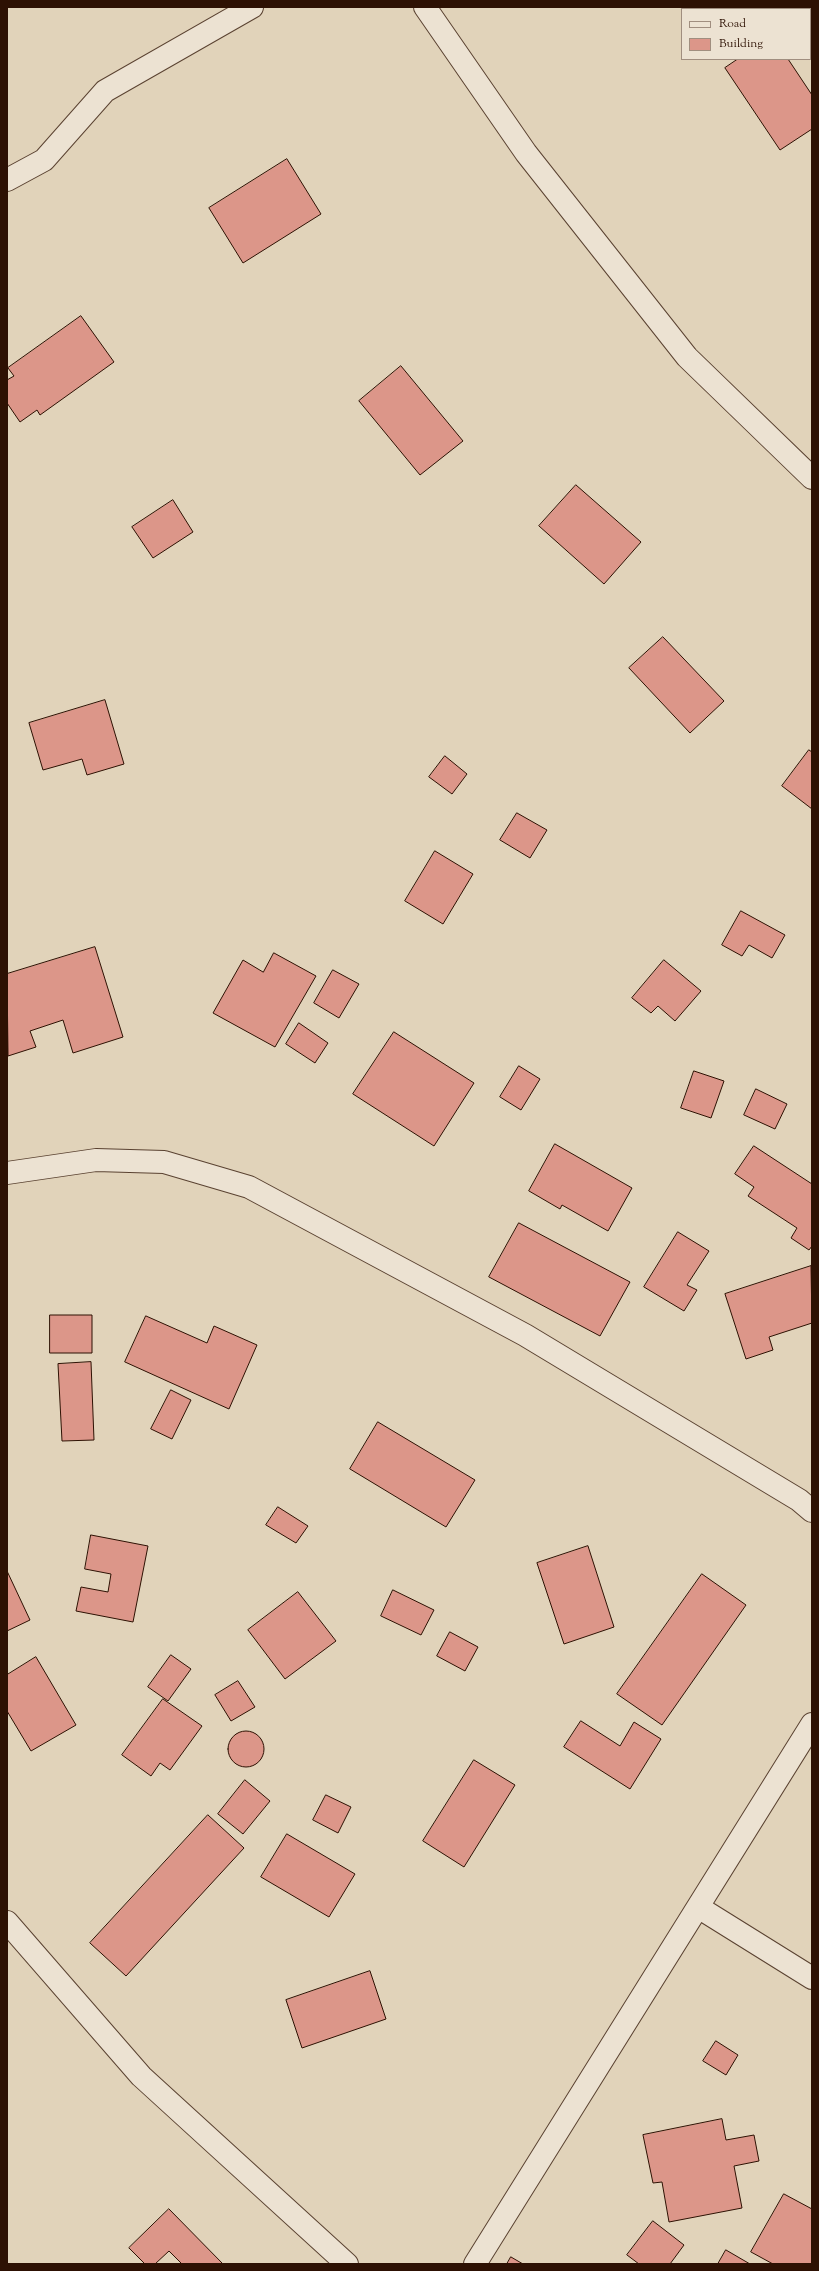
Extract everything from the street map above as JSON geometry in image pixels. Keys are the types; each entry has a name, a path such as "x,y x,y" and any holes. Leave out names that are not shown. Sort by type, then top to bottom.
{"street":[{"path":"7,180 44,160 105,90 252,7"},
{"path":"425,7 526,153 688,357 812,478"},
{"path":"7,1173 96,1160 164,1162 250,1187 525,1335 799,1500 812,1511"},
{"path":"475,2264 812,1724"},
{"path":"698,1907 812,1978"},
{"path":"7,1922 141,2076 347,2264"}],"building":[{"path":"737,60 789,60 812,95 812,129 780,150 725,68"},
{"path":"287,159 321,214 243,263 209,208"},
{"path":"81,316 114,362 40,415 37,410 20,422 7,403 7,380 14,376 8,368"},
{"path":"401,366 463,441 420,475 359,401"},
{"path":"576,485 641,542 604,584 539,526"},
{"path":"173,500 193,532 153,558 132,527"},
{"path":"663,637 724,701 690,733 629,668"},
{"path":"105,700 124,764 87,775 82,759 43,770 29,723"},
{"path":"809,750 812,752 812,809 782,786"},
{"path":"445,756 467,774 452,794 429,777"},
{"path":"517,813 547,830 530,858 500,840"},
{"path":"435,851 473,874 443,924 405,901"},
{"path":"741,911 785,935 772,958 749,945 742,956 722,945"},
{"path":"95,947 123,1037 73,1053 63,1020 30,1031 36,1047 8,1056 7,974"},
{"path":"274,953 316,976 275,1047 213,1013 243,960 263,972"},
{"path":"664,960 701,991 675,1021 658,1006 651,1013 632,998"},
{"path":"333,970 359,984 339,1018 314,1003"},
{"path":"299,1023 328,1043 315,1063 286,1044"},
{"path":"394,1032 474,1083 434,1146 353,1094"},
{"path":"519,1066 540,1079 521,1110 500,1097"},
{"path":"694,1071 724,1081 711,1118 681,1108"},
{"path":"756,1089 787,1104 775,1129 744,1115"},
{"path":"555,1144 632,1188 608,1231 562,1205 560,1209 529,1191"},
{"path":"754,1146 812,1184 812,1246 809,1250 791,1238 797,1228 748,1196 754,1187 735,1174"},
{"path":"519,1223 630,1282 600,1336 489,1277"},
{"path":"678,1232 709,1251 687,1285 697,1290 684,1311 644,1287"},
{"path":"811,1266 812,1323 769,1337 773,1350 746,1359 725,1294"},
{"path":"50,1315 92,1315 92,1353 50,1353"},
{"path":"146,1316 207,1343 214,1326 257,1345 229,1409 125,1362"},
{"path":"91,1362 94,1440 62,1441 58,1364"},
{"path":"171,1390 191,1400 172,1439 151,1429"},
{"path":"378,1422 475,1480 446,1527 350,1469"},
{"path":"278,1507 308,1526 296,1543 266,1525"},
{"path":"91,1535 148,1546 133,1622 76,1611 81,1587 108,1592 111,1574 85,1569"},
{"path":"588,1546 614,1627 564,1644 537,1563"},
{"path":"7,1571 30,1620 7,1631"},
{"path":"702,1574 746,1605 662,1725 617,1694"},
{"path":"393,1590 434,1610 421,1635 381,1616"},
{"path":"298,1592 336,1641 285,1679 248,1630"},
{"path":"450,1632 478,1647 465,1671 437,1656"},
{"path":"171,1655 191,1669 168,1701 148,1687"},
{"path":"36,1657 76,1725 31,1751 7,1711 7,1675"},
{"path":"238,1681 255,1707 231,1721 215,1695"},
{"path":"163,1699 202,1726 170,1770 160,1763 151,1776 122,1755"},
{"path":"581,1721 620,1746 634,1722 661,1739 630,1789 564,1747"},
{"path":"246,1731 256,1734 261,1739 264,1749 261,1759 256,1764 246,1767 236,1764 231,1759 228,1749 231,1739 236,1734"},
{"path":"474,1760 515,1785 464,1867 423,1841"},
{"path":"245,1780 270,1801 243,1834 218,1814"},
{"path":"326,1795 351,1807 338,1833 313,1820"},
{"path":"208,1815 244,1848 126,1976 90,1943"},
{"path":"287,1834 355,1874 329,1917 261,1877"},
{"path":"370,1971 386,2019 302,2048 286,2000"},
{"path":"716,2041 738,2055 726,2075 703,2061"},
{"path":"722,2119 726,2140 754,2135 759,2161 734,2166 742,2208 669,2222 662,2182 653,2183 643,2135"},
{"path":"784,2194 812,2209 812,2264 773,2264 751,2252"},
{"path":"169,2209 223,2264 182,2264 169,2251 155,2264 145,2264 129,2248"},
{"path":"653,2221 684,2245 670,2264 639,2264 627,2255"},
{"path":"726,2250 750,2264 718,2264"},
{"path":"511,2257 523,2264 507,2264"}]}
